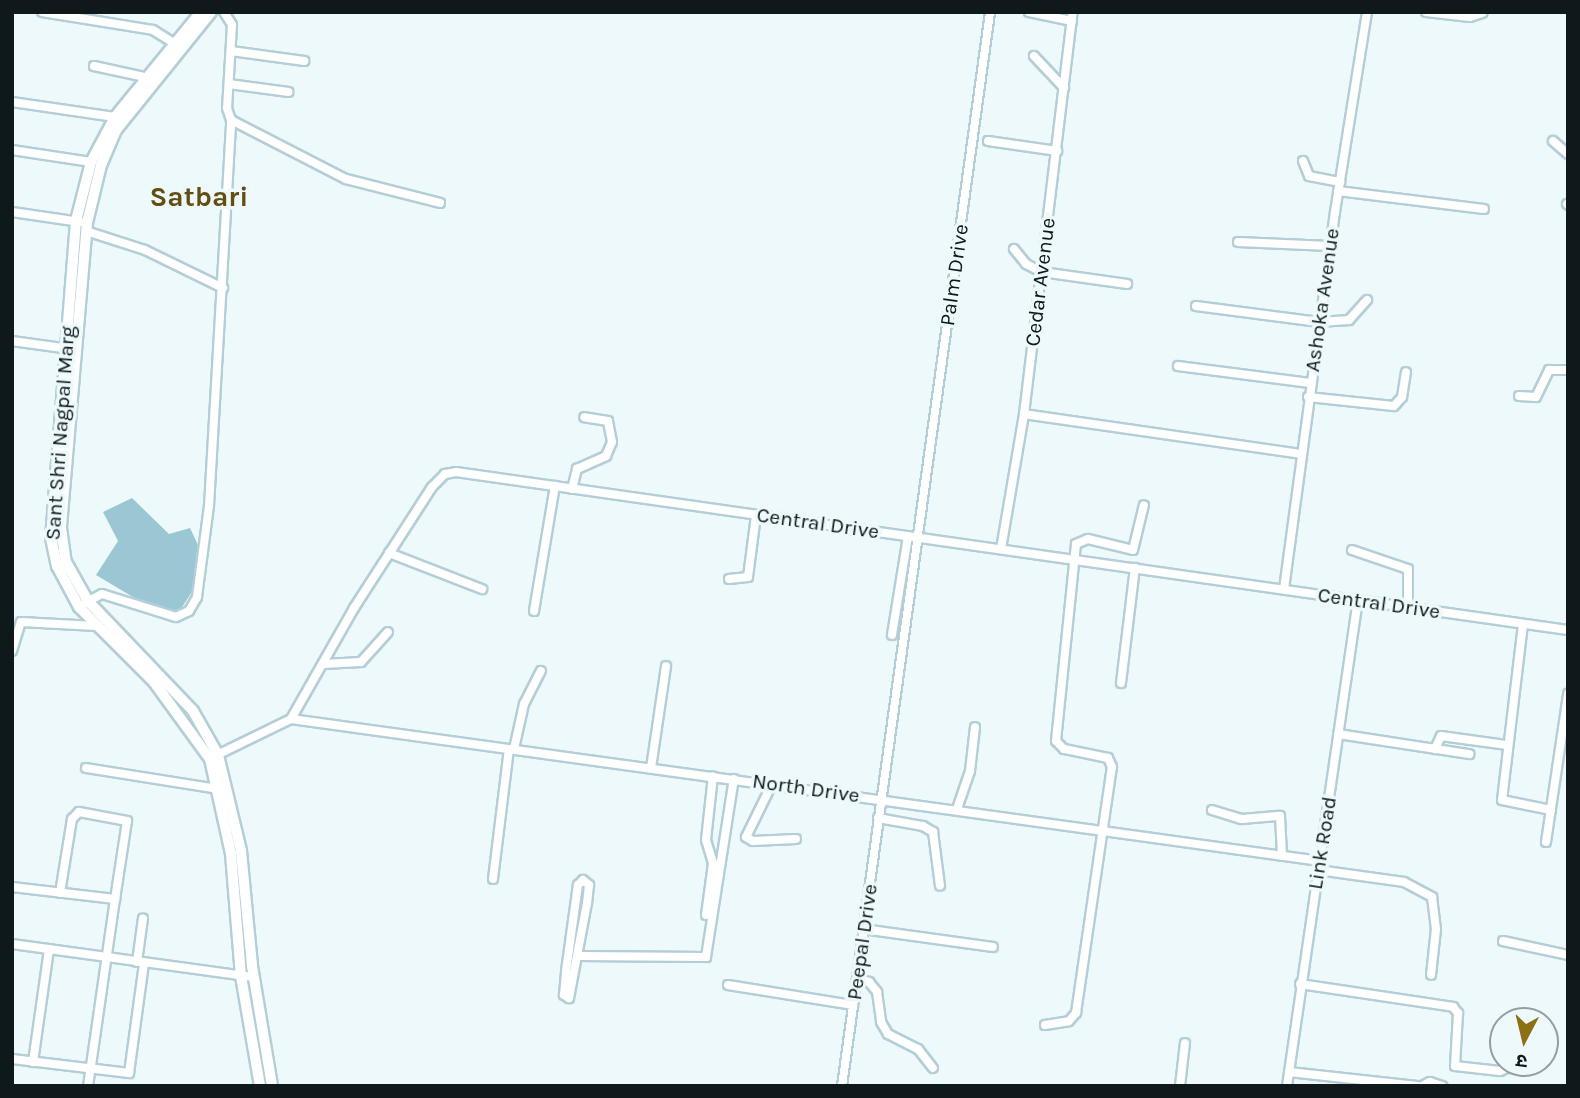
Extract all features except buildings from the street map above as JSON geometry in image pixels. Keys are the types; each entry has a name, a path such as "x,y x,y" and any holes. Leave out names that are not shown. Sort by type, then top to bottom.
{"main road":[{"name":"Sant Shri Nagpal Marg","path":"201,12 177,45 115,117 91,162 63,348 51,538 57,566 84,604 193,711 214,757 241,852 254,977 272,1086"},
{"name":"Sant Shri Nagpal Marg","path":"211,12 116,130 101,166 83,225 61,528 66,562 96,626 154,682 214,757 231,853 241,976 260,1086"}],"street":[{"path":"42,12 153,30 177,45"},
{"path":"84,604 103,594 176,617 189,611 197,597 209,506 231,120 229,84 232,25 224,12"},
{"name":"Palm Drive","path":"881,799 990,12"},
{"path":"1029,12 1073,17"},
{"name":"Ashoka Avenue","path":"1284,589 1310,383 1367,12"},
{"path":"1426,12 1465,17 1482,13"},
{"name":"Cedar Avenue","path":"1001,549 1024,414 1073,17"},
{"path":"231,51 304,61"},
{"path":"1034,56 1064,88"},
{"path":"94,66 149,78"},
{"path":"229,84 288,92"},
{"path":"12,102 115,117"},
{"path":"231,120 346,179 440,203"},
{"path":"988,141 1057,150"},
{"path":"1553,141 1568,154"},
{"path":"12,150 91,162"},
{"path":"1303,161 1309,176 1339,187 1484,209"},
{"path":"12,212 83,225 145,250 223,289"},
{"path":"1238,242 1330,246"},
{"path":"1014,249 1026,264 1042,272 1127,284"},
{"path":"1196,306 1319,322 1349,320 1367,300"},
{"path":"12,341 63,348"},
{"path":"1178,366 1310,383"},
{"path":"1519,397 1536,397 1549,370 1568,370"},
{"path":"1308,397 1394,406 1402,397 1406,372"},
{"path":"1024,414 1300,454"},
{"path":"572,489 577,469 606,456 612,442 611,424 584,417"},
{"name":"Central Drive","path":"291,719 389,553 445,474 555,486 1568,630"},
{"path":"534,611 555,486"},
{"path":"1045,1025 1069,1021 1076,1013 1111,761 1064,749 1056,740 1076,544 1083,539 1133,550 1144,505"},
{"path":"729,579 748,577 756,514"},
{"path":"892,635 908,536"},
{"path":"1352,550 1408,569 1408,608"},
{"path":"389,553 482,589"},
{"path":"1121,683 1135,568"},
{"name":"Link Road","path":"1287,1086 1358,601"},
{"path":"12,652 20,622 96,626"},
{"path":"1523,624 1507,745 1504,803 1551,810"},
{"path":"324,664 361,662 388,632"},
{"path":"651,768 666,666"},
{"path":"494,879 512,749 524,704 541,671"},
{"path":"1546,842 1568,694"},
{"path":"214,757 291,719"},
{"name":"North Drive","path":"291,719 1282,856 1404,882 1432,897 1436,929 1432,975"},
{"path":"957,809 970,771 975,727"},
{"path":"1338,734 1469,754"},
{"path":"1435,749 1441,736 1507,745"},
{"path":"86,768 218,789"},
{"path":"706,915 713,863 706,841 713,776"},
{"path":"579,956 706,957 734,779"},
{"path":"772,784 746,837 753,841 796,839"},
{"name":"Peepal Drive","path":"842,1086 881,799"},
{"path":"1213,810 1242,819 1280,816 1282,856"},
{"path":"60,893 72,818 79,812 127,821 88,1086"},
{"path":"878,818 923,826 933,832 940,886"},
{"path":"583,880 589,884 579,956 572,996 567,998 578,885 583,880"},
{"path":"12,887 115,900"},
{"path":"12,1059 130,1072 143,918"},
{"path":"863,929 993,947"},
{"path":"1503,942 1568,955"},
{"path":"12,944 254,977"},
{"path":"33,1062 49,949"},
{"path":"857,978 873,985 881,1022 888,1034 914,1046 933,1068"},
{"path":"1300,984 1453,1007 1458,1013 1455,1066 1489,1070"},
{"path":"729,985 853,1005"},
{"path":"1180,1086 1185,1043"},
{"path":"1289,1072 1420,1086 1430,1082 1442,1086"}],"water":[{"path":"132,498 169,534 190,528 198,545 201,578 173,621 96,575 118,541 103,512"}],"district":[{"name":"Satbari","path":"199,197"}]}
